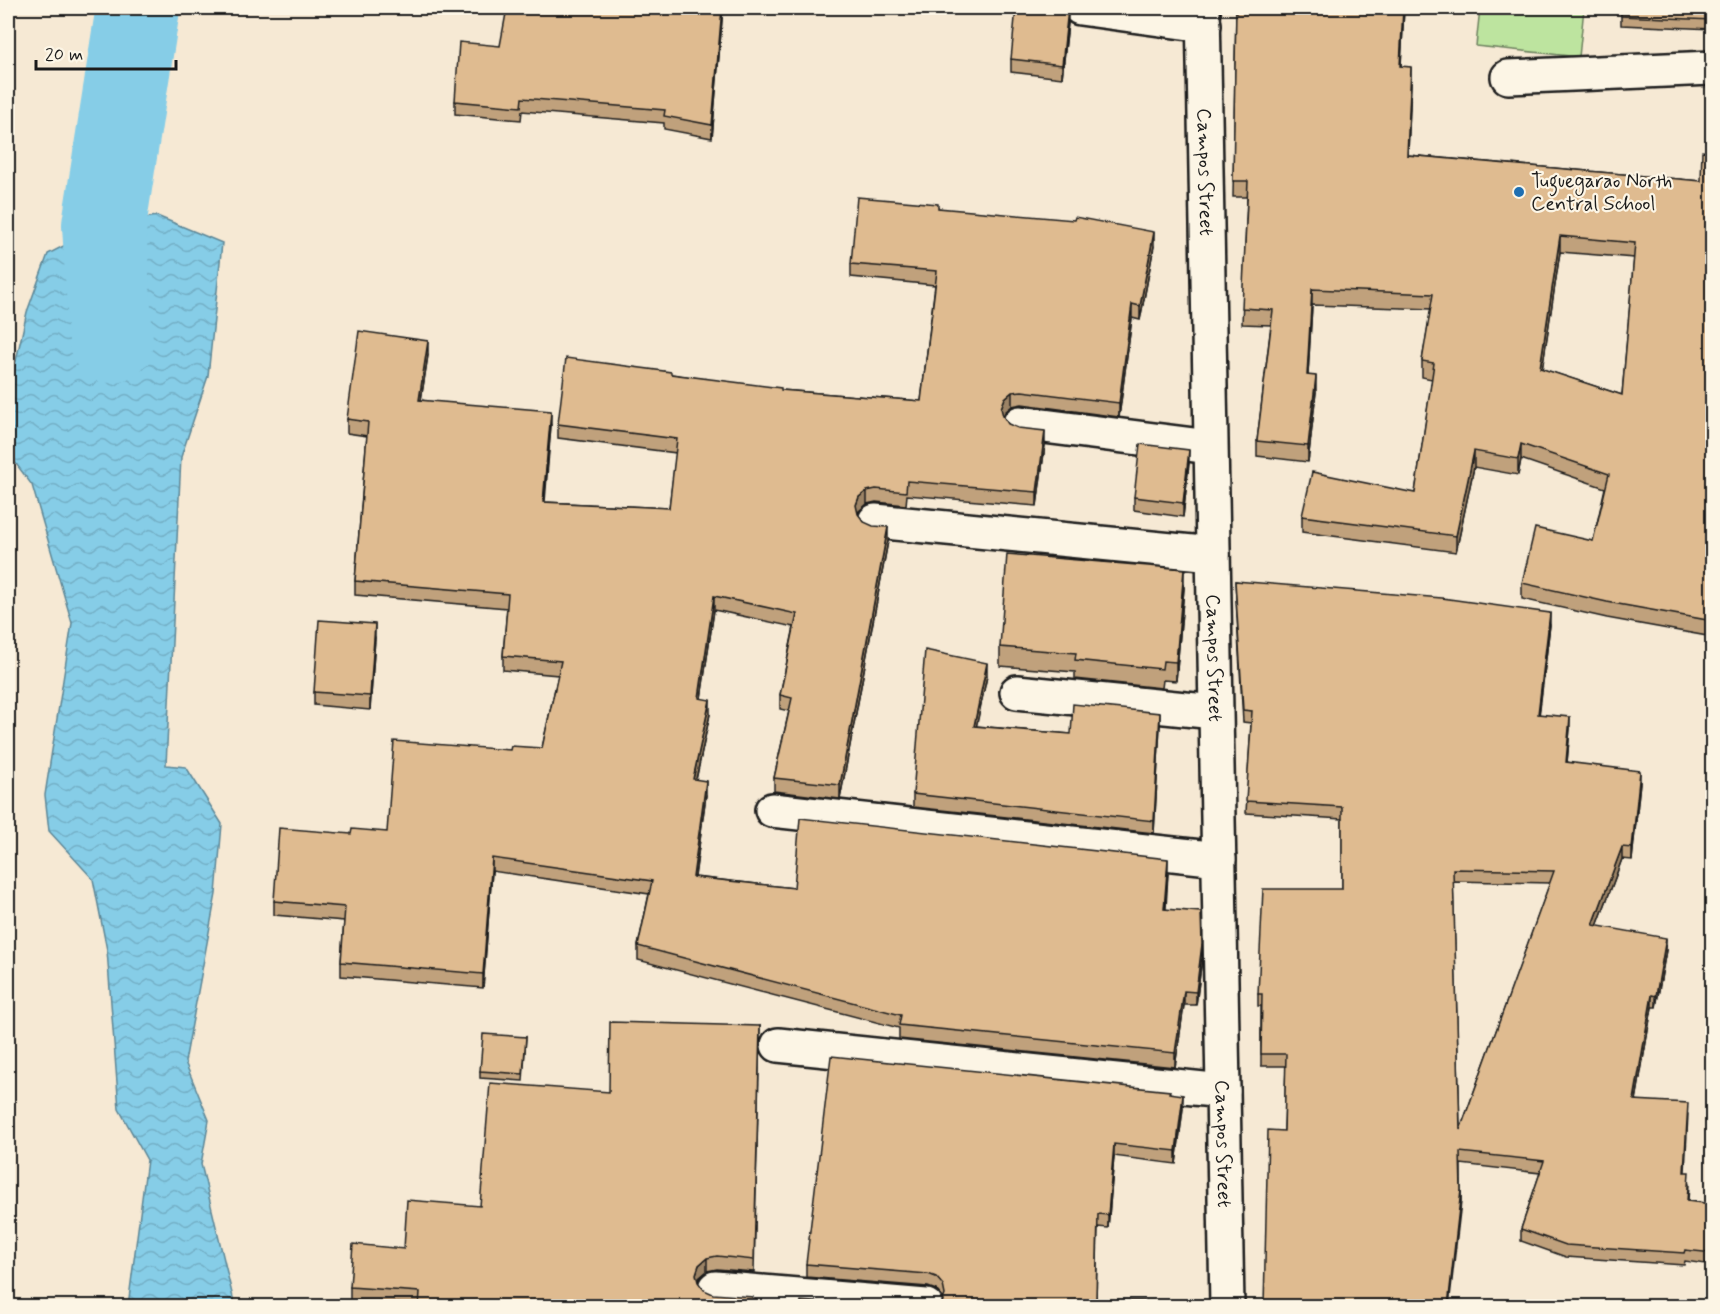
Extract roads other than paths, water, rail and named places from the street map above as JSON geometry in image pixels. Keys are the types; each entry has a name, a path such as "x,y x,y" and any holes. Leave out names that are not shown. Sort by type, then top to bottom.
{"street":[{"path":"1080,8 1203,16"},
{"name":"Campos Street","path":"1203,16 1227,1306"},
{"path":"1508,78 1713,68"},
{"path":"1020,423 1210,447"},
{"path":"875,521 1212,554"},
{"path":"1017,692 1215,712"},
{"path":"772,810 1219,859"},
{"path":"778,1045 1223,1091"},
{"path":"715,1288 926,1306"}],"water":[{"path":"157,216 222,243 208,376 181,457 166,765 186,767 222,824 216,894 185,1062 209,1120 201,1164 235,1306 128,1306 147,1160 119,1109 107,950 93,879 49,831 45,795 72,623 32,485 8,453 8,396 27,312 48,254 104,225"}],"waterway":[{"path":"111,341 104,225 138,8"}],"place":[{"name":"Tuguegarao North Central School","path":"1519,192"}]}
